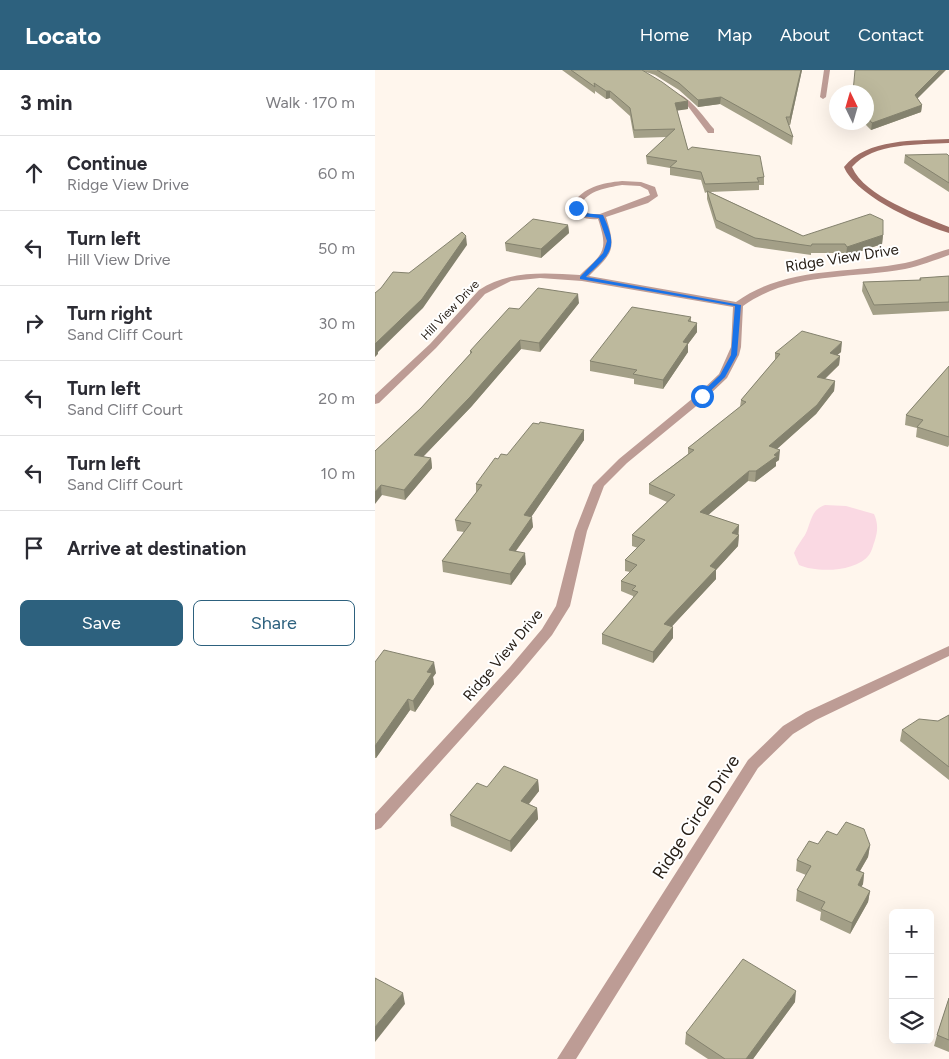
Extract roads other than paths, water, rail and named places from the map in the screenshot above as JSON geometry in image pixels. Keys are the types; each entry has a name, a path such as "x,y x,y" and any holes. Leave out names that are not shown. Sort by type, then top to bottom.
{"street":[{"path":"823,97 827,70"},
{"path":"665,87 689,104 711,131"},
{"path":"949,142 917,143 883,148 856,158 848,168 848,173 854,182 866,191 949,230"},
{"path":"623,183 641,184 653,192 654,196 649,200 601,216 586,216 579,212 576,204 580,197 600,188 623,183"},
{"path":"582,278 606,254 609,247 610,241 601,216"},
{"name":"Ridge View Drive","path":"375,824 515,670 547,632 563,606 581,531 599,485 623,461 702,396 723,376 736,347 738,305 755,293 799,279 906,266 949,252"},
{"name":"Hill View Drive","path":"375,401 433,346 483,292 509,278 529,275 582,278 738,305"},
{"name":"Ridge Circle Drive","path":"566,1059 753,764 788,730 811,716 949,651"}]}
